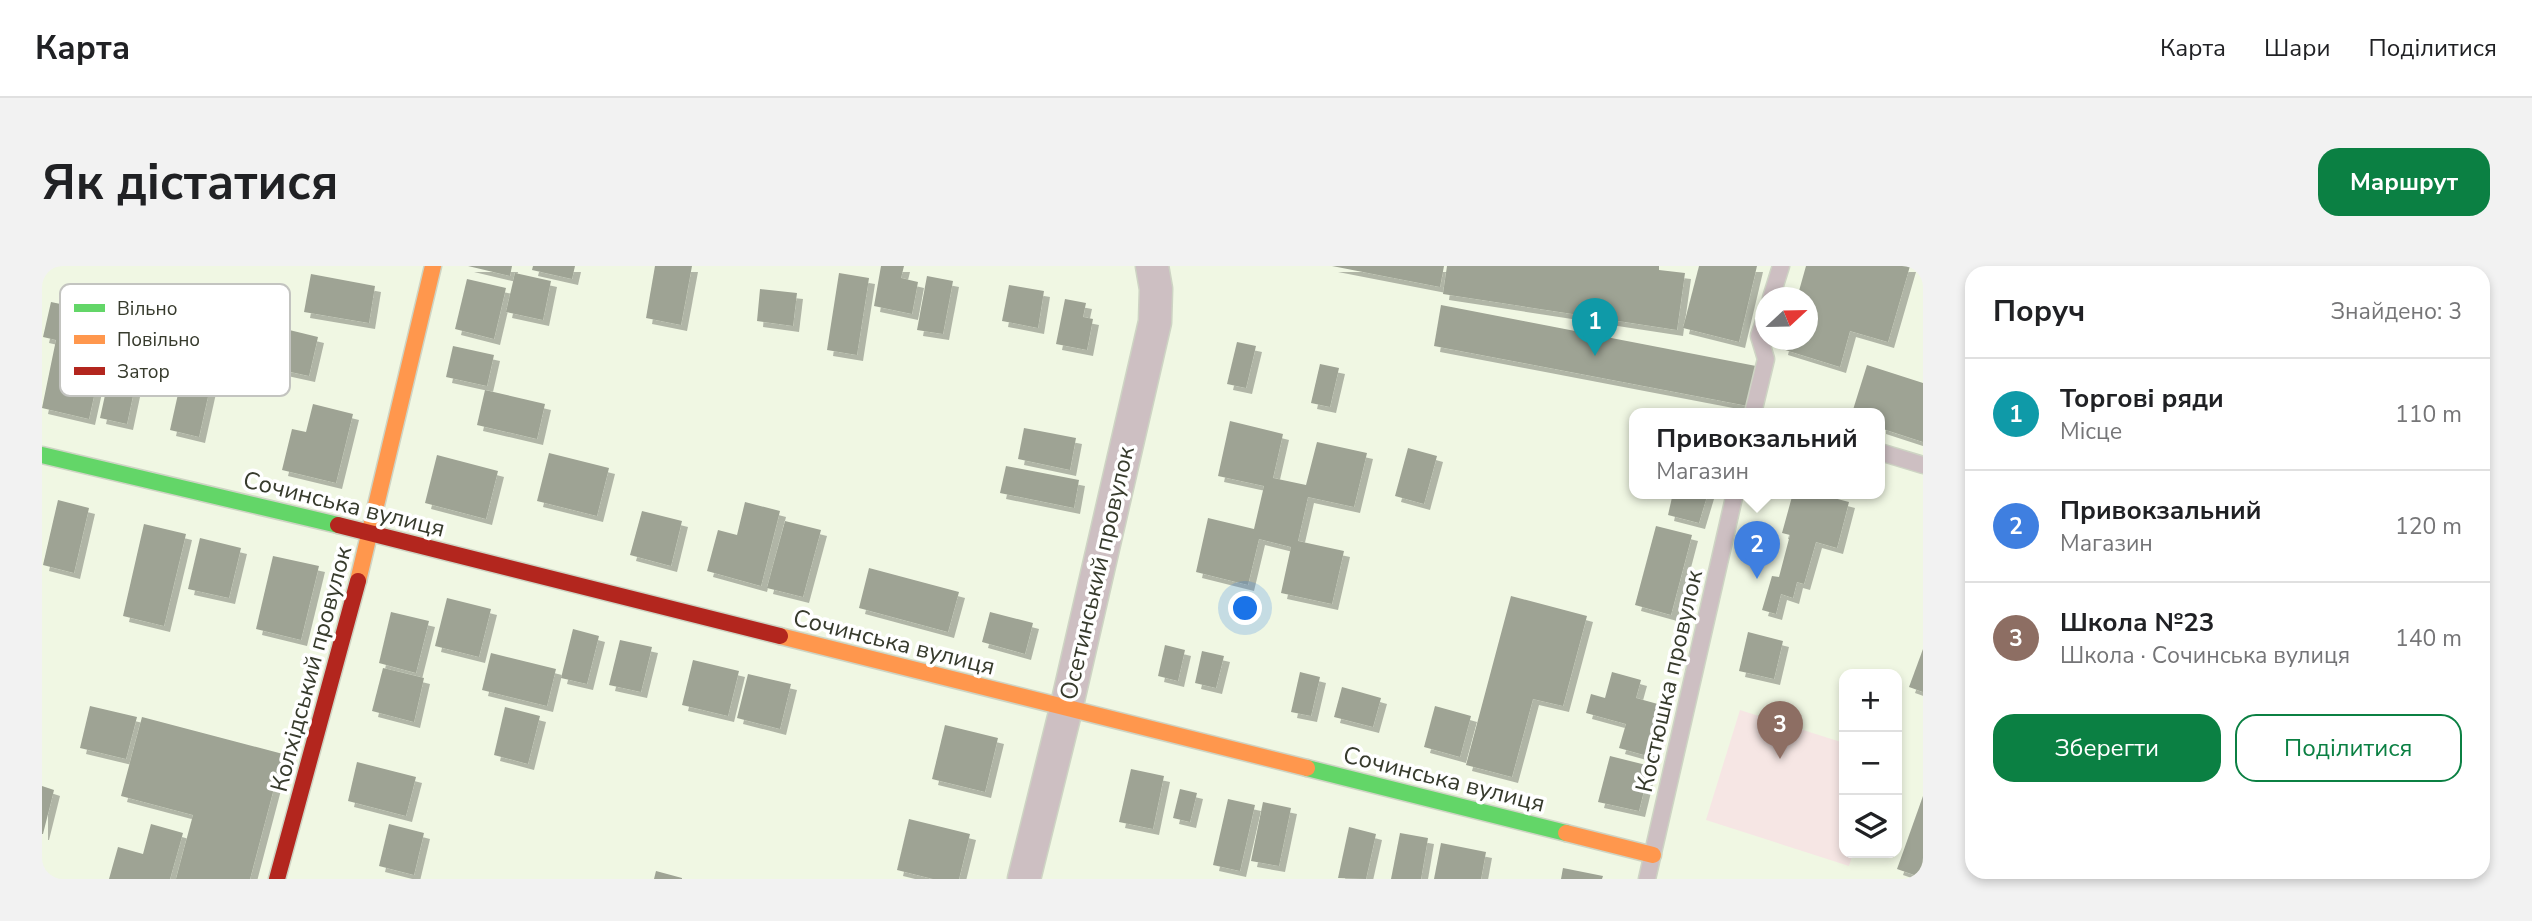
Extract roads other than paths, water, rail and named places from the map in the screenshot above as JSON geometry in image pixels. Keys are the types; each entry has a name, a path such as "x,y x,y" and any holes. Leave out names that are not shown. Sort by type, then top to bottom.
{"street":[{"name":"Колхідський провулок","path":"277,879 371,533 433,266"},
{"name":"Осетинський провулок","path":"1024,879 1155,322 1156,289 1152,266"},
{"name":"Сочинська вулиця","path":"42,455 371,533 1653,855"}],"lane":[{"path":"1774,287 1781,266"},
{"path":"1754,408 1766,359 1763,350"},
{"path":"1885,454 1923,465"},
{"name":"Костюшка провулок","path":"1647,879 1734,499"}],"place":[{"name":"Торгові ряди","path":"1595,356"},
{"name":"Привокзальний","path":"1757,579"},
{"name":"Школа №23","path":"1780,759"}]}
